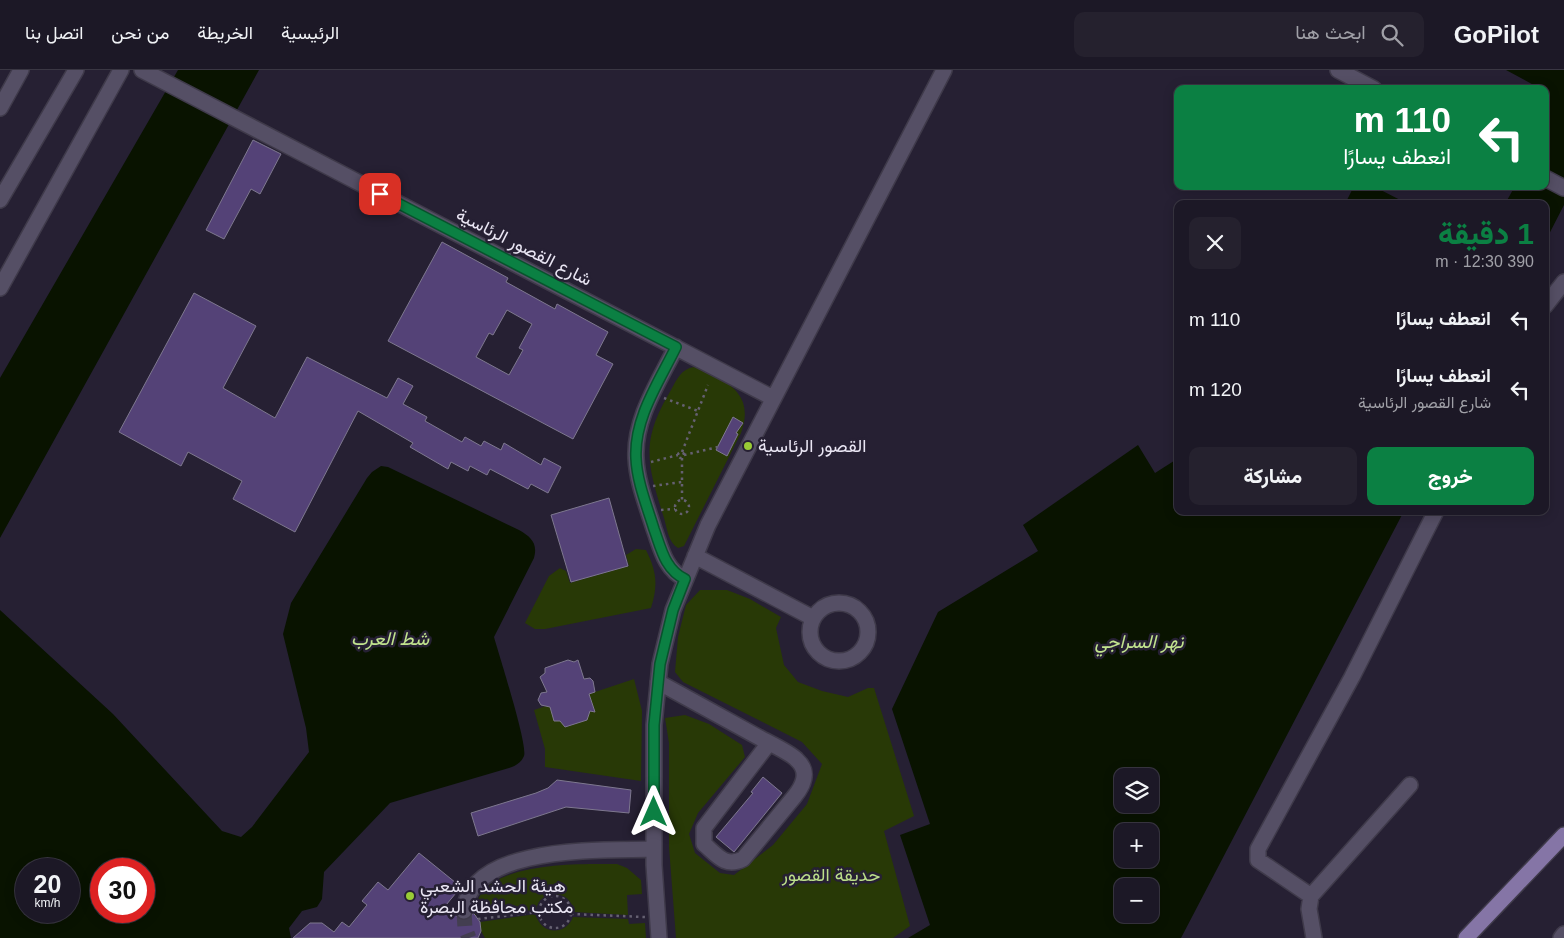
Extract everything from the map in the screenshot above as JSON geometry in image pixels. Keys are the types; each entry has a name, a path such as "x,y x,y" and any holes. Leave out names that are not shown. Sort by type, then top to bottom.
{"main road":[{"path":"1466,938 1564,836"}],"street":[{"path":"0,108 21,70"},
{"path":"0,200 76,70"},
{"path":"0,288 121,70"},
{"name":"شارع القصور الرئاسية","path":"142,70 773,398"},
{"path":"659,938 654,849 654,725 660,664 673,610 708,525 944,70"},
{"path":"1338,70 1366,85"},
{"path":"1549,180 1564,188"},
{"path":"1549,301 1564,282"},
{"path":"676,347 641,419 636,443 637,466 641,488 665,558 676,574 685,579"},
{"path":"1311,896 1258,860 1258,849 1352,677 1434,515"},
{"path":"695,556 814,618"},
{"path":"658,682 769,743 797,759 803,769 805,779 802,787 743,859 736,863 728,863 704,844 704,828 769,743"},
{"path":"1314,938 1309,909 1311,896 1410,785"},
{"path":"464,911 465,903 472,889 483,878 499,868 534,856 578,850 654,849"},
{"path":"1561,938 1564,934"}],"path":[{"path":"682,500 683,455 708,385"},
{"path":"653,394 698,411"},
{"path":"637,466 678,455 679,453 683,455 718,447"},
{"path":"641,488 682,482"},
{"path":"682,500 687,503 689,509 686,513 680,514 676,512 675,507 676,503 682,500"},
{"path":"556,896 566,900 571,908 571,914 567,923 552,928 543,922 539,912 542,902 556,896"},
{"path":"478,919 539,912"},
{"path":"571,914 657,918"}],"green space":[{"path":"694,367 716,376 732,387 742,399 745,414 741,433 684,546 678,548 668,534 654,482 650,453 651,439 654,424 675,382 683,372"},
{"path":"636,549 646,550 654,572 655,592 651,608 545,629 535,629 525,623 549,576 560,568 566,571 570,583 629,566 626,555"},
{"name":"حديقة القصور","path":"700,590 727,590 750,599 781,617 776,628 784,665 798,682 822,691 848,697 868,688 874,688 914,816 884,831 910,926 893,938 676,938 669,847 669,743 665,718 685,715 709,724 742,745 745,757 698,813 689,834 695,853 720,873 734,875 773,845 807,804 822,764 802,742 683,682 675,672 678,637 686,605"},
{"path":"634,679 642,711 641,781 545,767 545,749 534,710 549,705 555,721 559,719 567,727 588,719 585,714 589,711 593,712 594,709 589,694"},
{"path":"617,864 627,868 641,880 642,894 627,895 628,915 574,912 568,899 556,894 543,898 536,910 475,915 479,897 491,884 509,875 531,869 555,866"},
{"path":"536,914 542,926 553,930 565,928 573,917 628,919 629,924 645,923 646,938 485,938 481,931 480,922"}],"water":[{"path":"178,70 259,70 0,538 0,378"},
{"path":"1506,70 1564,70 1564,205 1549,234 1549,200 1507,200 1513,190 1549,190 1549,85 1534,85"},
{"path":"1352,190 1381,190 1400,200 1347,200"},
{"name":"نهر السراجي","path":"1138,445 1155,473 1174,461 1174,515 1402,515 1181,938 908,938 930,925 900,835 930,824 892,709 938,612 1038,551 1023,525"},
{"name":"شط العرب","path":"381,466 388,467 519,530 527,535 534,544 534,558 494,637 522,735 524,756 521,761 509,768 390,803 324,872 322,899 317,907 302,911 289,928 291,938 0,938 0,610 113,714 222,831 241,837 252,827 309,752 306,728 283,634 291,603 367,478"}],"building":[{"path":"253,140 281,154 260,194 251,189 224,239 206,230"},
{"path":"442,242 508,278 506,282 555,309 557,304 608,332 596,355 613,364 573,439 388,341","holes":["507,310 532,324 519,348 523,350 509,375 476,357 489,333 493,335"]},
{"path":"194,293 256,326 223,388 275,418 307,357 387,398 398,378 413,386 403,404 427,417 425,421 462,442 465,437 481,446 484,441 501,450 504,443 541,465 544,458 561,467 548,493 531,484 528,489 490,469 487,475 470,466 468,471 451,462 448,469 410,447 413,443 358,411 295,532 233,499 242,481 188,452 181,466 119,432"},
{"path":"733,417 743,423 736,433 738,434 727,456 716,450"},
{"path":"609,498 628,566 571,582 551,515"},
{"path":"568,660 574,662 578,660 584,679 590,678 593,681 595,692 589,694 595,712 590,711 587,720 565,727 560,721 554,721 550,707 541,705 538,700 541,693 547,692 540,677 545,673 545,668"},
{"path":"763,777 782,793 734,852 716,837 753,793 751,792"},
{"path":"557,780 631,790 629,813 566,807 478,836 471,813 536,793 548,788"},
{"name":"هيئة الحشد الشعبي مكتب محافظة البصرة","path":"419,853 461,887 441,911 455,911 457,917 461,920 470,918 473,913 480,922 481,931 478,938 293,938 310,923 322,923 334,932 342,922 349,927 367,905 362,901 378,882 388,890"}],"tunnel":[{"path":"464,911 465,928 469,938"}],"place":[{"name":"القصور الرئاسية","path":"748,446"},
{"name":"هيئة الحشد الشعبي مكتب محافظة البصرة","path":"410,896"}],"route":[{"path":"380,194 676,347 641,419 636,443 636,459 641,488 661,549 668,564 676,574 685,579 673,610 660,664 654,725 654,812"}]}
